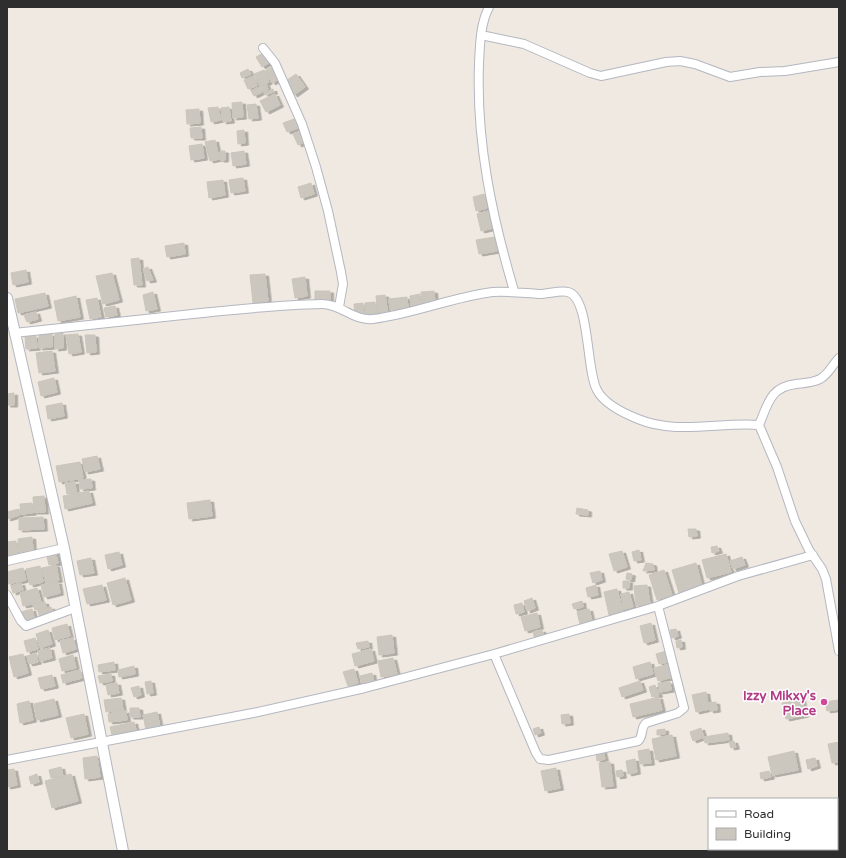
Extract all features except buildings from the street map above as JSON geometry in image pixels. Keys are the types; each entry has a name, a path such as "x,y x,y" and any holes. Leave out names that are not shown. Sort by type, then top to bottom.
{"street":[{"path":"489,7 482,26 481,35 478,114 481,148 496,225 514,291"},
{"path":"481,35 524,44 590,73 601,76 666,62 680,61 695,64 730,77 760,72 785,72 839,62"},
{"path":"263,48 275,63 302,124 316,166 328,211 343,284 339,307"},
{"path":"14,333 243,309 324,304 339,307 358,318 371,319 400,314 441,303 484,294 514,291 530,294 567,292 575,295 579,300 583,312 595,387 601,397 621,411 638,419 655,424 682,427 745,424 759,425"},
{"path":"7,298 64,548 123,851"},
{"path":"839,358 828,372 819,379 784,386 778,389 773,394 759,425 778,466 795,520 822,569 826,580 839,651"},
{"path":"7,560 64,548"},
{"path":"7,760 254,713 365,688 494,654 658,606 738,576 813,555"},
{"path":"7,595 21,621 26,626 76,608"},
{"path":"494,654 536,753 540,759 549,760 638,741 642,737 642,727 646,723 678,713 684,708 658,606"}],"place":[{"name":"Izzy Mikxy's Place","path":"824,702"}]}
